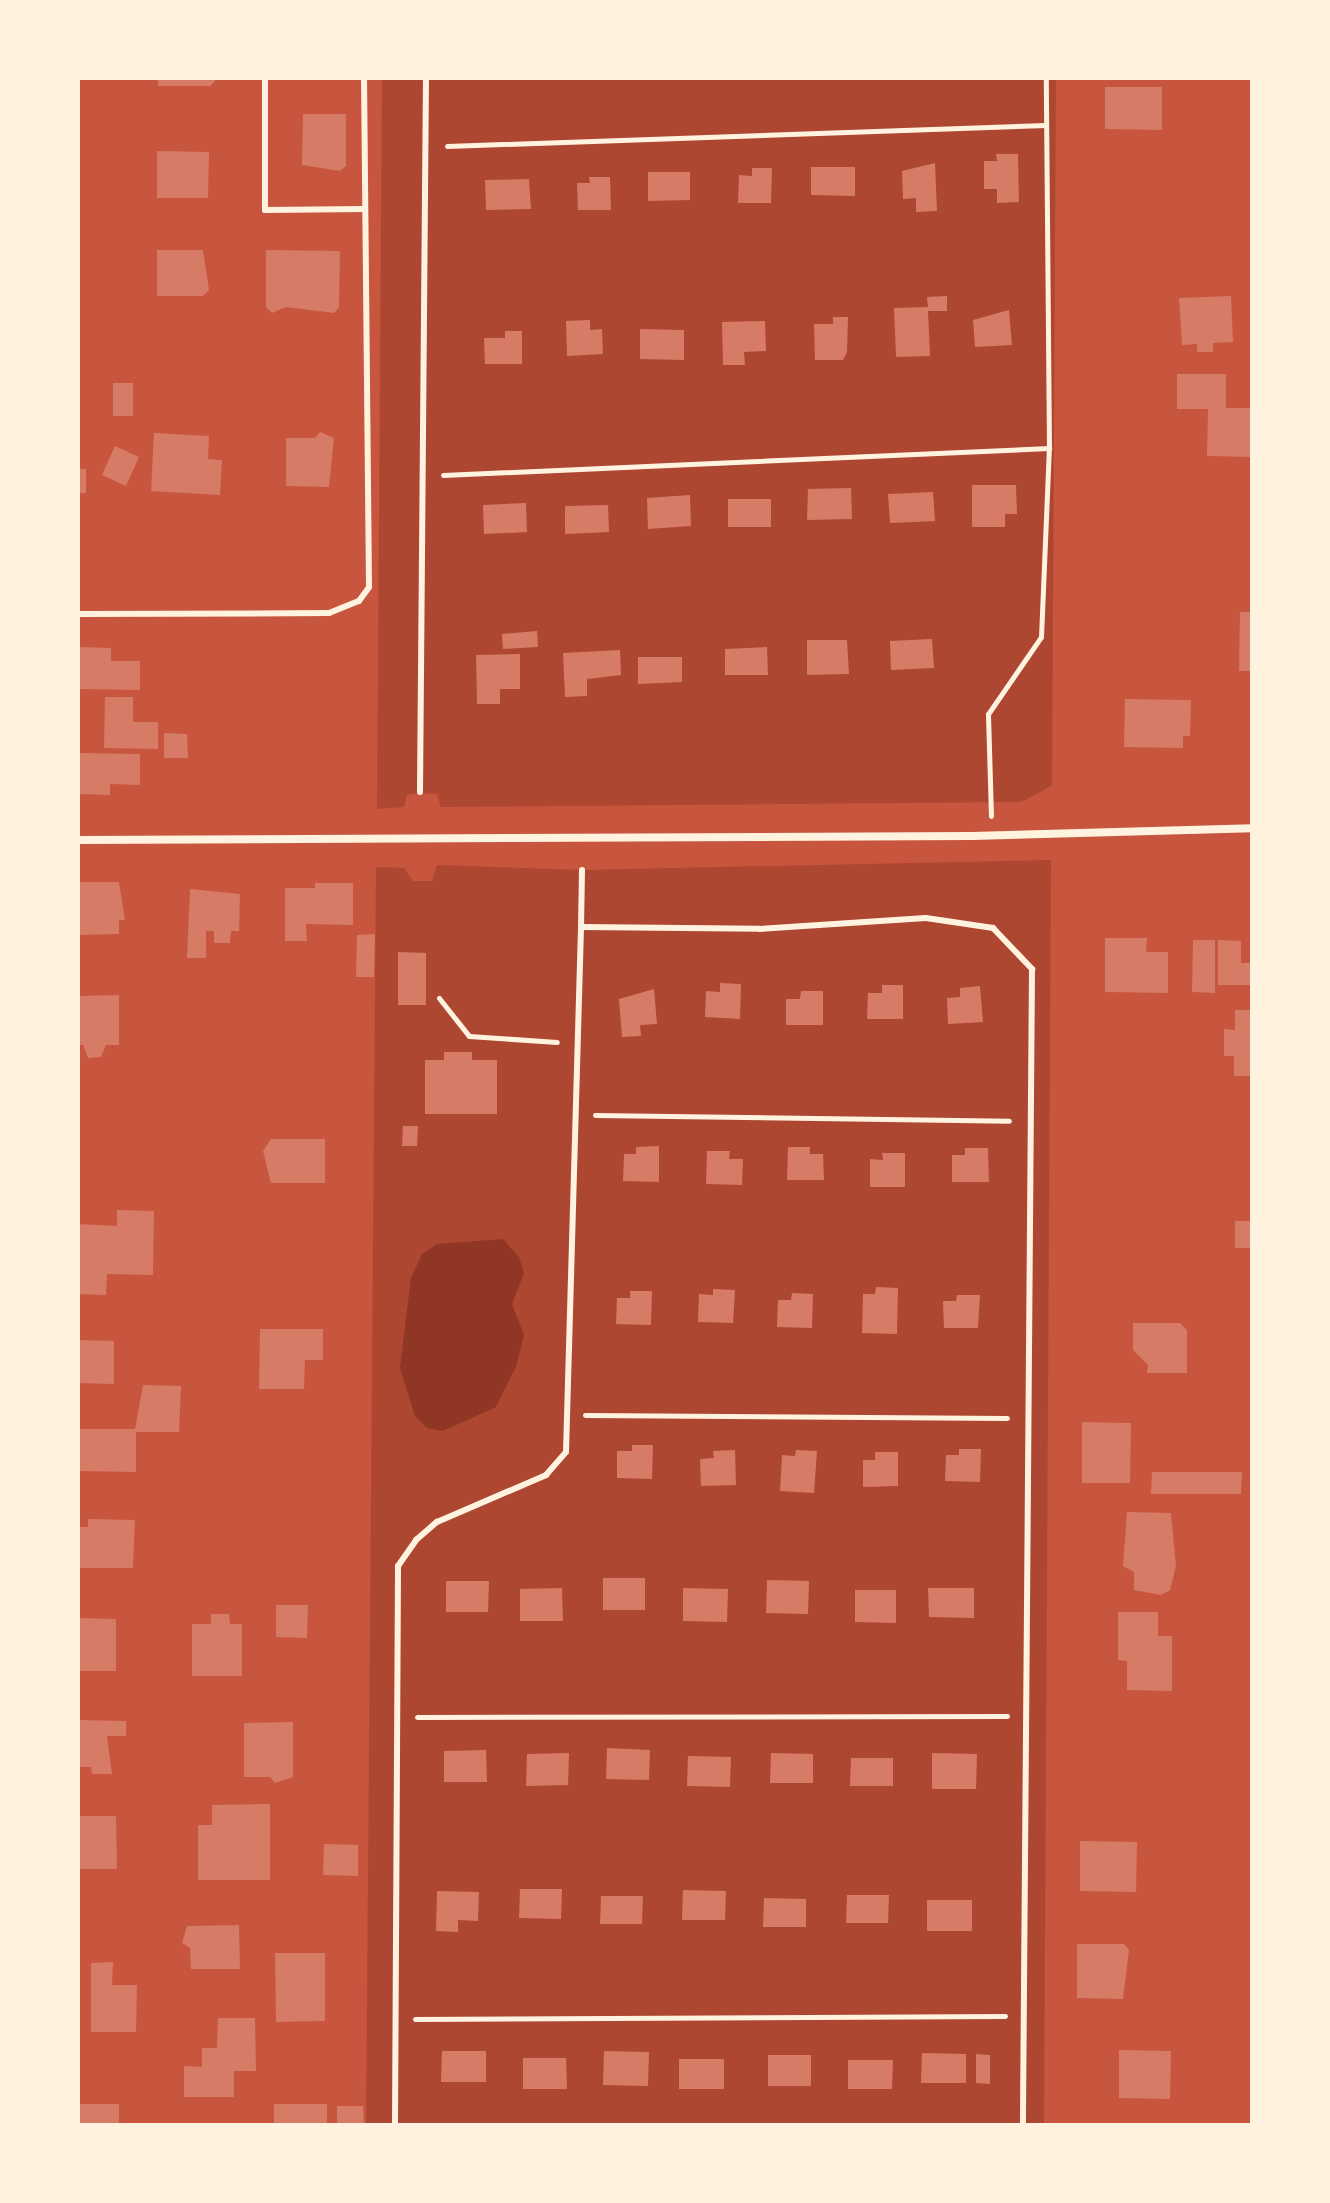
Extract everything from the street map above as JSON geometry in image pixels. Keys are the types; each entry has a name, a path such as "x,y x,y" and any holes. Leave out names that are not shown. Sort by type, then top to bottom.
{"street":[{"path":"78,840 956,837 1252,828"}],"lane":[{"path":"265,78 265,210 364,209"},
{"path":"78,614 329,613 359,601 369,587 364,78"},
{"path":"420,792 426,78"},
{"path":"395,2125 400,1717 398,1566 416,1540 437,1522 546,1475 566,1452 570,1415 582,870"},
{"path":"581,927 760,929 926,918 993,928 1032,969 1023,2125"}],"path":[{"path":"991,802 988,714 1041,637 1049,448 1046,78"},
{"path":"426,146 1046,125"},
{"path":"423,476 1049,448"},
{"path":"439,998 469,1036 508,1043 578,1043"},
{"path":"577,1115 1030,1121"},
{"path":"570,1415 1028,1418"},
{"path":"400,1717 1025,1716"},
{"path":"398,2019 1025,2016"}],"shaded area":[{"path":"382,78 1056,78 1052,786 1021,802 441,807 437,794 420,793 407,795 404,807 377,809"},
{"path":"1051,860 1044,2125 366,2125 376,867 404,868 413,881 432,881 437,865 582,870"},
{"path":"503,1239 519,1257 524,1273 512,1304 524,1335 516,1367 496,1407 443,1431 427,1428 415,1416 400,1368 411,1278 422,1254 437,1244"}],"building":[{"path":"158,78 215,78 215,81 210,86 158,86"},
{"path":"1105,87 1162,87 1162,130 1105,129"},
{"path":"303,114 346,114 346,166 340,171 302,165"},
{"path":"157,151 209,152 208,198 157,198"},
{"path":"996,154 1018,154 1019,202 997,203 997,189 984,189 984,161 997,161"},
{"path":"935,163 937,211 916,212 916,198 903,199 902,171"},
{"path":"811,167 855,167 855,196 811,195"},
{"path":"752,168 772,168 771,203 738,203 739,175 752,176"},
{"path":"648,172 690,172 690,200 648,201"},
{"path":"589,177 610,177 611,210 578,210 577,183 590,183"},
{"path":"529,179 531,209 486,210 485,180"},
{"path":"157,250 203,250 209,290 203,296 157,296"},
{"path":"266,250 340,251 339,307 334,313 286,307 272,313 266,307"},
{"path":"947,296 947,311 928,311 930,356 896,357 894,308 928,307 927,297"},
{"path":"1231,296 1233,342 1213,343 1213,352 1197,352 1197,344 1182,345 1179,298"},
{"path":"1009,310 1012,345 975,347 973,320"},
{"path":"833,317 848,317 847,352 843,360 815,360 814,324 833,324"},
{"path":"590,320 590,330 602,329 603,354 567,356 566,321"},
{"path":"765,321 766,351 744,352 745,365 723,365 722,322"},
{"path":"640,329 684,330 684,360 640,359"},
{"path":"505,331 522,331 522,364 485,364 484,338 505,338"},
{"path":"1177,374 1226,374 1226,408 1252,408 1252,457 1207,456 1208,409 1177,409"},
{"path":"113,383 133,383 133,416 113,416"},
{"path":"320,432 334,438 329,487 286,486 286,438 315,438"},
{"path":"154,433 209,436 208,459 222,460 220,495 151,491"},
{"path":"115,446 139,457 126,486 102,475"},
{"path":"78,469 86,469 86,493 78,493"},
{"path":"972,485 1016,485 1017,514 1005,514 1005,527 972,527"},
{"path":"851,488 852,519 807,520 808,489"},
{"path":"933,492 935,521 890,523 888,494"},
{"path":"690,495 691,526 648,529 647,498"},
{"path":"728,499 771,499 771,527 728,527"},
{"path":"526,503 527,532 484,534 483,505"},
{"path":"608,505 609,532 565,534 565,506"},
{"path":"1240,612 1252,612 1252,671 1239,671"},
{"path":"537,631 538,647 503,649 502,634"},
{"path":"932,639 934,668 891,670 890,641"},
{"path":"807,640 847,640 849,674 807,675"},
{"path":"78,647 111,648 111,661 140,661 140,690 78,689"},
{"path":"767,647 768,675 725,675 725,649"},
{"path":"620,650 621,675 587,679 587,696 565,697 563,653"},
{"path":"520,654 520,689 500,689 500,704 477,704 476,655"},
{"path":"638,657 682,657 682,682 638,684"},
{"path":"105,697 133,697 133,722 158,722 158,749 104,748"},
{"path":"1125,699 1191,700 1190,736 1183,736 1183,748 1124,747"},
{"path":"164,733 187,734 188,758 164,758"},
{"path":"78,753 140,754 140,785 110,784 110,795 78,794"},
{"path":"78,882 119,882 125,920 119,920 119,934 78,935"},
{"path":"315,883 353,883 353,925 306,924 307,941 285,941 285,888 315,888"},
{"path":"190,889 240,894 239,931 231,931 230,943 214,943 214,931 206,931 206,958 187,958"},
{"path":"375,934 374,977 356,977 357,935"},
{"path":"1105,938 1147,938 1146,952 1168,952 1168,993 1105,992"},
{"path":"1193,940 1215,940 1215,993 1192,992"},
{"path":"1218,940 1241,941 1241,963 1252,963 1252,985 1218,985"},
{"path":"398,952 426,953 426,1005 398,1005"},
{"path":"720,983 741,984 740,1019 705,1017 706,991 720,992"},
{"path":"882,985 903,985 903,1019 867,1019 868,993 882,993"},
{"path":"980,986 983,1022 948,1024 947,998 960,997 960,988"},
{"path":"654,989 657,1024 640,1025 641,1036 622,1037 619,999"},
{"path":"801,991 823,991 823,1025 786,1025 786,999 800,999"},
{"path":"119,995 119,1045 106,1045 101,1057 88,1058 83,1045 78,1045 78,996"},
{"path":"1235,1010 1252,1010 1252,1076 1234,1076 1234,1056 1224,1056 1224,1029 1235,1030"},
{"path":"444,1052 472,1052 472,1060 497,1060 497,1114 425,1114 425,1060 444,1060"},
{"path":"403,1126 418,1126 417,1146 402,1146"},
{"path":"271,1139 325,1139 325,1183 271,1183 263,1151"},
{"path":"659,1146 659,1182 623,1181 624,1154 636,1154 636,1147"},
{"path":"788,1147 810,1147 810,1154 823,1154 824,1180 787,1180"},
{"path":"965,1148 988,1148 989,1182 952,1182 952,1155 965,1155"},
{"path":"707,1151 730,1151 729,1159 743,1159 742,1185 706,1184"},
{"path":"882,1153 905,1153 905,1187 870,1187 870,1159 883,1160"},
{"path":"117,1210 154,1211 153,1275 107,1274 106,1295 78,1294 78,1224 117,1226"},
{"path":"1235,1221 1252,1221 1252,1248 1235,1248"},
{"path":"876,1287 898,1288 897,1334 862,1333 863,1294 875,1294"},
{"path":"713,1289 735,1290 733,1323 698,1322 699,1294 713,1295"},
{"path":"630,1291 652,1291 651,1325 616,1324 617,1298 630,1298"},
{"path":"792,1293 813,1294 812,1328 777,1327 778,1300 791,1300"},
{"path":"957,1295 980,1295 978,1328 944,1328 943,1301 956,1301"},
{"path":"1133,1323 1180,1323 1187,1330 1187,1373 1147,1373 1148,1365 1133,1350"},
{"path":"260,1329 323,1329 323,1360 305,1360 304,1389 259,1389"},
{"path":"78,1340 114,1341 114,1384 78,1383"},
{"path":"143,1385 181,1386 179,1432 136,1432 136,1472 78,1471 78,1429 135,1429"},
{"path":"1082,1422 1131,1423 1130,1483 1082,1483"},
{"path":"632,1445 653,1445 652,1479 617,1478 617,1451 632,1451"},
{"path":"959,1449 981,1449 980,1482 945,1481 946,1455 959,1455"},
{"path":"735,1450 736,1485 701,1486 700,1459 714,1458 713,1451"},
{"path":"796,1450 817,1451 814,1493 780,1491 782,1455 795,1456"},
{"path":"875,1452 898,1452 898,1486 863,1487 863,1460 875,1460"},
{"path":"1152,1472 1242,1472 1241,1494 1151,1494"},
{"path":"1127,1512 1171,1513 1176,1566 1170,1590 1161,1595 1134,1590 1134,1572 1123,1566"},
{"path":"88,1519 135,1520 133,1568 78,1568 78,1527 88,1527"},
{"path":"603,1578 645,1578 645,1610 603,1610"},
{"path":"767,1580 809,1581 808,1614 766,1613"},
{"path":"446,1581 489,1581 488,1612 446,1612"},
{"path":"562,1588 563,1621 520,1621 520,1589"},
{"path":"683,1588 728,1589 727,1622 683,1621"},
{"path":"928,1588 974,1588 974,1618 929,1617"},
{"path":"855,1590 896,1590 896,1623 855,1622"},
{"path":"276,1605 308,1605 307,1638 276,1637"},
{"path":"1118,1612 1158,1612 1158,1636 1172,1636 1172,1691 1127,1690 1127,1661 1118,1660"},
{"path":"211,1614 229,1614 230,1624 242,1624 242,1676 192,1676 192,1624 211,1624"},
{"path":"78,1618 116,1619 116,1671 78,1671"},
{"path":"78,1720 126,1721 126,1736 107,1736 112,1774 92,1774 91,1767 78,1767"},
{"path":"293,1722 293,1777 275,1783 270,1777 244,1777 244,1723"},
{"path":"607,1748 650,1750 649,1780 606,1779"},
{"path":"486,1750 487,1782 444,1782 444,1751"},
{"path":"569,1753 568,1785 526,1786 527,1754"},
{"path":"771,1753 813,1754 813,1783 770,1783"},
{"path":"932,1753 977,1754 976,1789 932,1789"},
{"path":"688,1756 731,1757 730,1787 687,1786"},
{"path":"851,1758 893,1758 893,1786 850,1786"},
{"path":"270,1804 270,1880 198,1880 198,1825 212,1825 212,1805"},
{"path":"78,1816 116,1816 117,1869 78,1869"},
{"path":"1080,1841 1137,1842 1136,1892 1080,1891"},
{"path":"324,1844 358,1845 358,1876 323,1875"},
{"path":"520,1889 562,1889 561,1919 519,1918"},
{"path":"683,1890 726,1891 725,1920 682,1920"},
{"path":"437,1891 479,1892 478,1921 458,1920 458,1932 436,1931"},
{"path":"847,1895 889,1895 888,1923 846,1923"},
{"path":"601,1896 643,1896 642,1924 600,1924"},
{"path":"764,1898 806,1899 806,1927 763,1927"},
{"path":"927,1900 972,1900 972,1931 927,1931"},
{"path":"239,1925 240,1969 191,1969 190,1948 182,1943 187,1926"},
{"path":"1077,1944 1124,1944 1129,1950 1123,1999 1077,1998"},
{"path":"275,1953 325,1953 325,2021 276,2022"},
{"path":"113,1962 112,1985 137,1985 136,2032 91,2032 91,1963"},
{"path":"218,2018 255,2018 256,2071 234,2071 234,2097 184,2097 184,2066 202,2067 202,2048 217,2048"},
{"path":"1119,2050 1171,2051 1170,2099 1119,2098"},
{"path":"442,2051 486,2051 486,2082 441,2082"},
{"path":"604,2051 649,2052 648,2086 603,2085"},
{"path":"922,2053 966,2054 966,2083 921,2083"},
{"path":"976,2054 990,2055 990,2084 976,2083"},
{"path":"768,2055 811,2055 811,2086 768,2086"},
{"path":"523,2058 566,2058 567,2089 523,2089"},
{"path":"679,2059 724,2059 724,2089 679,2089"},
{"path":"848,2060 893,2060 892,2089 848,2089"},
{"path":"78,2104 119,2104 119,2125 78,2125"},
{"path":"274,2104 327,2104 327,2125 274,2125"},
{"path":"337,2106 363,2106 364,2125 337,2125"}]}
